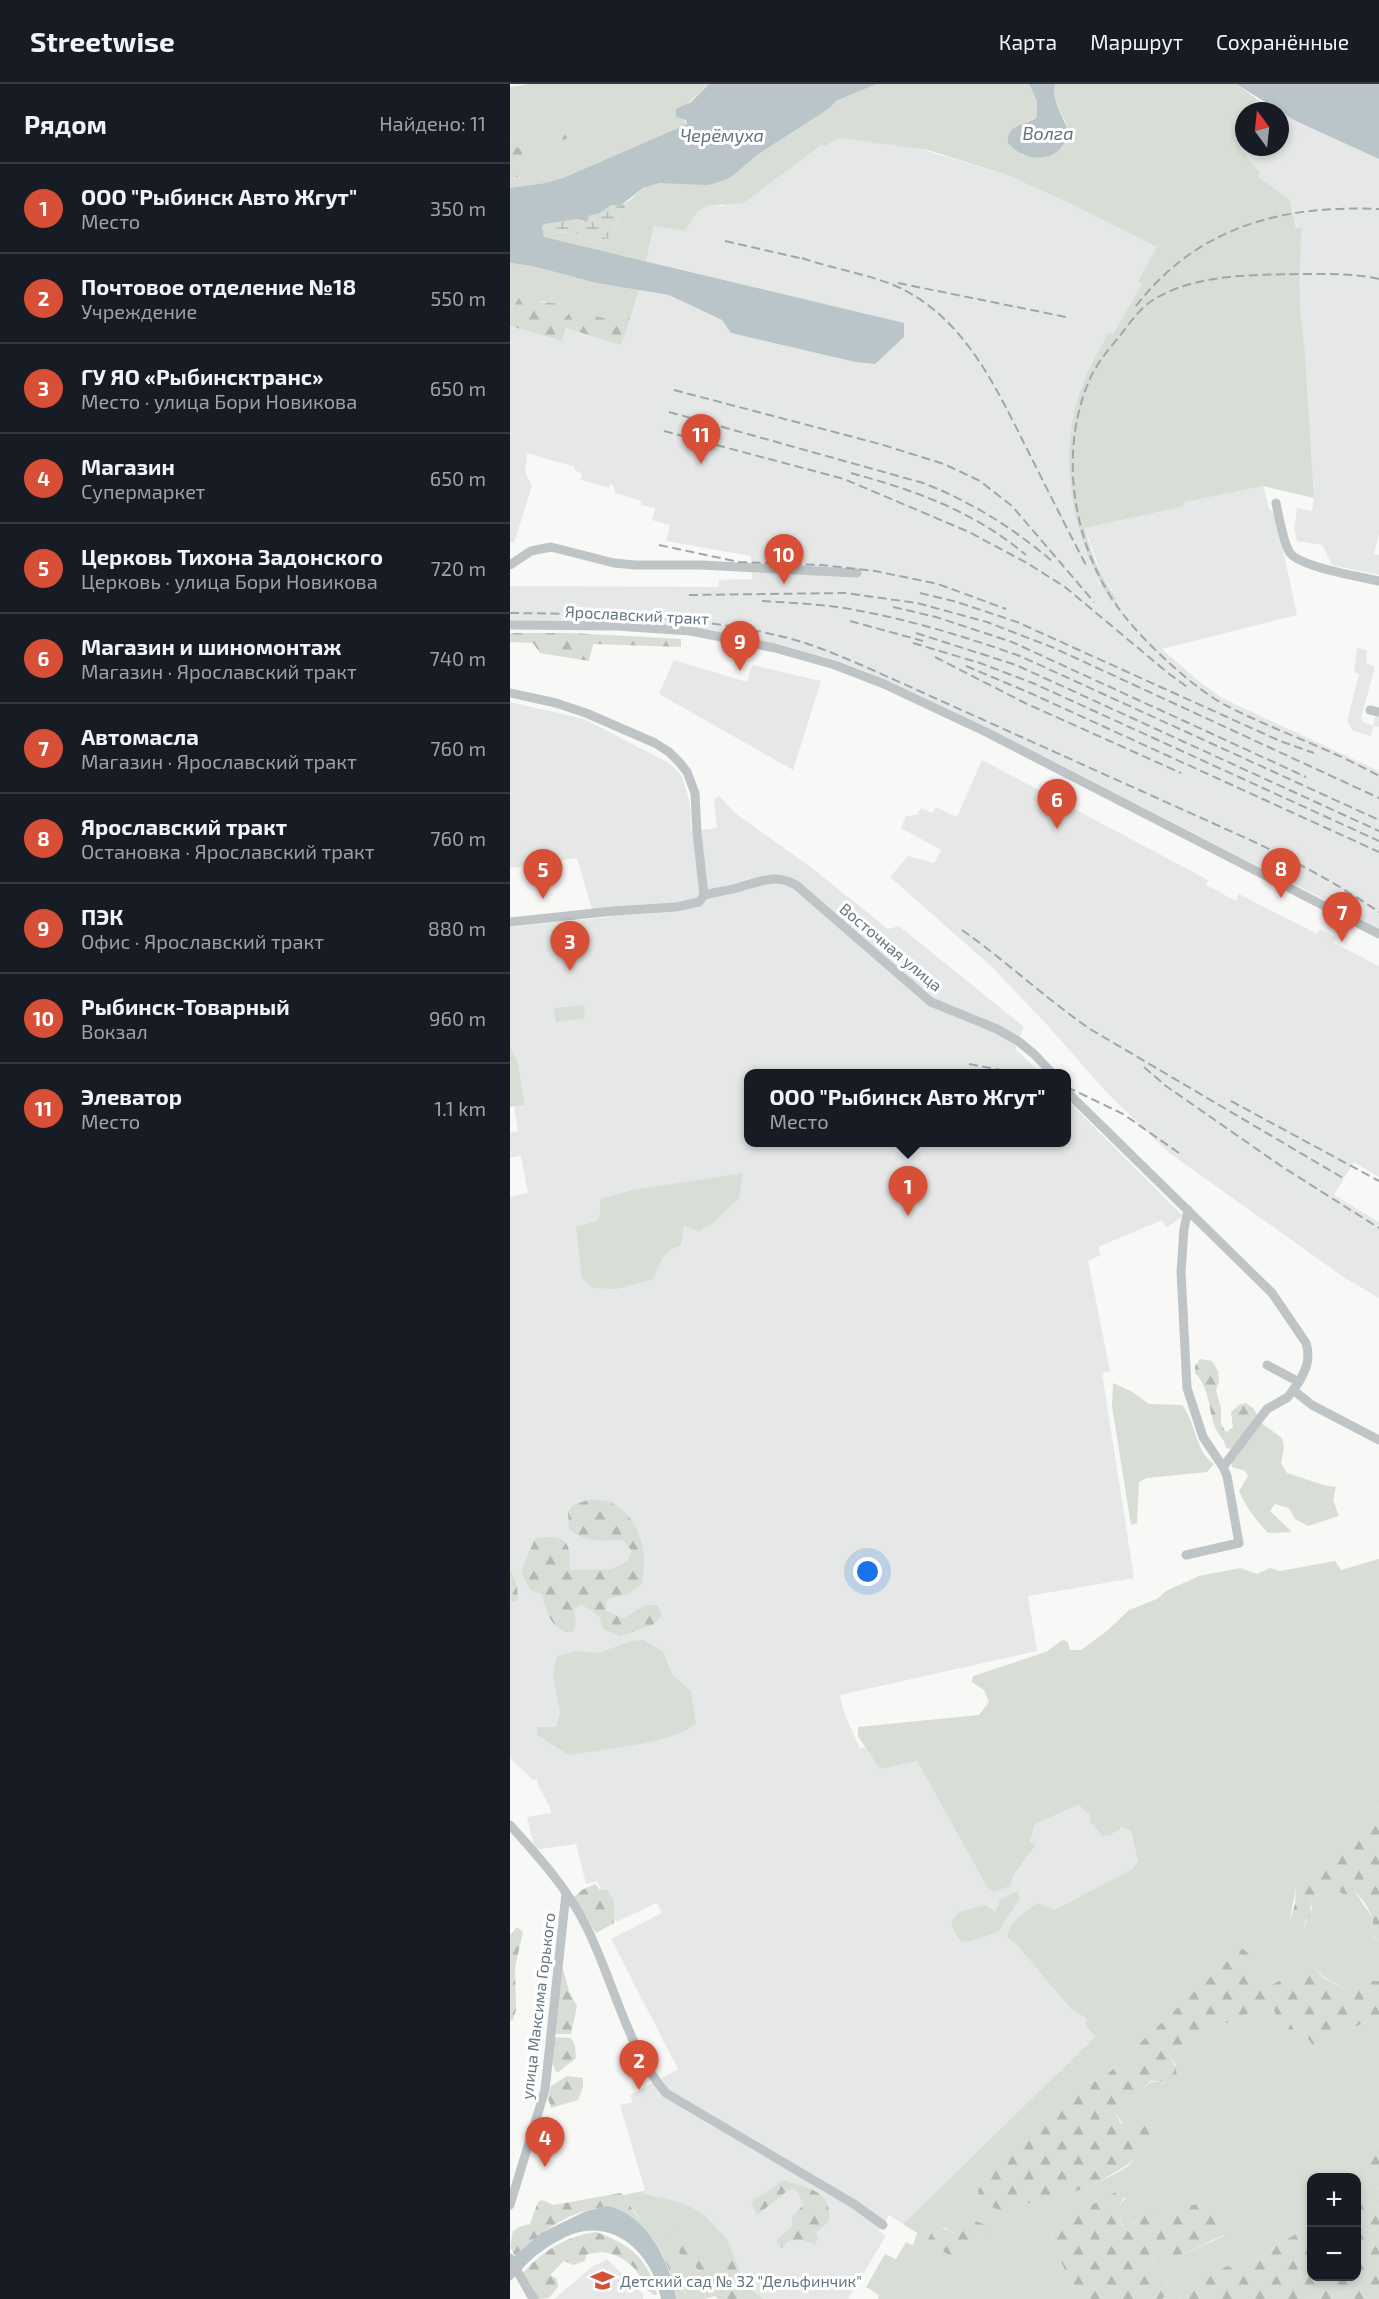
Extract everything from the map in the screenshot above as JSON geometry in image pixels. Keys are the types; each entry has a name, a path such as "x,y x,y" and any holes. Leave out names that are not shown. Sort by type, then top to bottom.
{"street":[{"path":"1276,503 1288,549 1297,559 1328,570 1379,582"},
{"path":"510,565 531,551 551,547 614,563 635,565 857,573"},
{"name":"Ярославский тракт","path":"510,625 617,626 691,631 774,648 835,665 884,684 986,732 1379,934"},
{"path":"510,693 556,703 586,713 655,744 669,752 680,763 687,772 695,793 701,898 676,907 510,922"},
{"name":"Восточная улица","path":"701,898 756,882 785,878 931,1002 998,1029 1034,1053 1048,1069"},
{"path":"1071,1096 1272,1293 1306,1343 1308,1359 1296,1386 1288,1397 1267,1410 1223,1467"},
{"path":"1186,1556 1239,1543 1233,1500 1223,1467 1203,1437 1187,1388 1181,1272 1184,1229 1188,1210"},
{"path":"1267,1365 1296,1386 1312,1405 1379,1440"},
{"name":"улица Максима Горького","path":"510,1825 566,1893 545,2090 510,2205"},
{"path":"566,1893 590,1933 642,2056 655,2081 666,2093 854,2204 883,2224"},
{"path":"510,2258 532,2298"}],"shaded area":[{"path":"1289,116 1379,159 1379,533 1374,554 1379,555 1379,575 1332,565 1322,545 1297,541 1294,529 1297,508 1312,511 1314,498 1305,351 1301,327 1299,270 1302,228 1297,227 1289,202 1258,177 1260,172 1245,156 1289,156"},
{"path":"840,138 914,147 1007,175 1158,247 1139,281 1142,284 1113,334 1109,332 1090,367 1081,388 1071,435 1070,482 1099,583 1117,598 1101,573 1085,528 1182,507 1185,502 1263,485 1269,509 1275,513 1297,615 1162,649 1222,698 1379,771 1379,930 1335,905 987,728 865,671 836,660 782,645 693,627 510,622 510,586 718,587 719,580 752,579 751,556 666,541 670,525 652,520 655,508 641,505 642,501 615,493 613,485 610,484 609,488 581,480 582,474 575,470 575,467 527,453 525,472 532,486 514,543 510,542 510,326 562,341 566,328 621,344 639,290 669,295 722,320 731,333 855,362 875,364 903,323 646,261 654,225 685,231 698,211 707,206 723,206 821,145 825,146"},
{"path":"1357,648 1367,650 1366,663 1375,667 1361,718 1363,722 1373,726 1376,714 1379,715 1379,727 1374,726 1370,736 1352,730 1347,721 1359,674 1354,672"},
{"path":"674,660 747,682 752,665 821,681 793,770 659,694"},
{"path":"510,702 584,719 667,762 678,771 683,779 690,804 691,831 717,828 714,800 719,796 736,814 808,865 888,929 899,926 1024,1027 1015,1049 1036,1069 744,1069 744,1147 1071,1147 1071,1104 1183,1216 1166,1228 1162,1220 1098,1247 1101,1255 1088,1261 1110,1371 1102,1373 1134,1578 1028,1596 1037,1651 840,1695 844,1712 860,1749 866,1747 880,1768 917,1761 987,1887 994,1892 1010,1886 1013,1876 1036,1847 1030,1841 1035,1824 1080,1805 1111,1835 1122,1827 1132,1830 1138,1861 1134,1869 1054,1910 1007,1938 1017,1945 1070,2008 1087,2019 1085,2025 1095,2037 903,2224 889,2215 879,2231 886,2236 848,2299 764,2299 755,2295 740,2276 728,2240 691,2207 673,2200 644,2194 645,2190 620,2105 633,2102 630,2095 678,2069 611,1939 662,1913 657,1903 616,1922 597,1881 586,1884 576,1844 535,1850 527,1817 551,1813 550,1808 537,1779 533,1780 510,1758 510,1197 528,1193 521,1156 510,1158 510,1133 518,1131 514,1107 525,1105 518,1063 510,1045 510,927 611,917 610,908 592,909 577,858 510,868"},
{"path":"982,760 1208,880 1206,885 1236,901 1239,894 1317,934 1320,929 1337,938 1334,943 1379,966 1379,1177 1354,1162 1334,1195 1379,1222 1379,1298 1345,1278 1168,1152 1106,1092 992,967 890,877 908,856 934,863 941,850 901,828 906,816 917,815 921,808 932,813 936,807 957,817"},
{"name":"Детский сад № 32 \"Дельфинчик\"","path":"607,2259 643,2294 643,2299 554,2299 592,2267"}],"green space":[{"path":"530,84 709,84 687,104 683,118 687,124 563,178 510,188 510,179 520,178 510,141 510,87"},
{"path":"877,84 1029,84 1037,101 1037,117 1020,125 1022,155 1042,157 1066,123 1056,100 1055,84 1236,84 1257,99 1256,102 1235,102 1235,156 1247,156 1260,172 1258,177 1289,199 1296,227 1302,228 1300,305 1314,498 1263,486 1185,502 1182,507 1085,528 1097,565 1117,599 1111,602 1097,577 1078,525 1069,469 1070,441 1074,413 1088,372 1109,332 1113,334 1142,284 1138,282 1157,247 1007,175 928,150 840,138 825,146 821,145 743,203 707,206 698,211 685,231 654,226 646,261 544,238 542,226 545,224 549,235 555,233 582,234 601,239 613,229 630,200 643,188 660,183 734,175 757,155 830,108 836,101"},
{"path":"563,132 567,137 562,147 547,143 547,133"},
{"path":"510,141 512,145 533,154 527,172 510,179"},
{"path":"630,200 608,238 562,233 549,235 545,224 579,219 583,222 589,216 600,213 611,205 620,206"},
{"path":"510,263 532,266 596,283 639,290 630,320 626,314 621,315 618,320 568,315 563,321 557,320 550,304 543,301 510,307"},
{"path":"519,298 555,303 559,311 557,320 562,321 575,309 588,306 598,317 618,320 621,315 627,314 630,320 621,345 566,328 562,341 510,326 510,307 513,307"},
{"path":"510,633 571,633 681,639 681,647 593,644 589,661 540,653 533,643 510,642"},
{"path":"584,1005 585,1018 556,1022 554,1008"},
{"path":"510,1045 518,1063 525,1105 510,1107"},
{"path":"743,1173 739,1198 714,1222 699,1231 684,1226 681,1245 666,1254 653,1279 617,1289 592,1288 582,1278 576,1227 597,1221 600,1214 600,1199 633,1190"},
{"path":"1200,1359 1212,1361 1218,1371 1219,1381 1216,1390 1221,1409 1221,1424 1226,1432 1233,1428 1231,1412 1239,1405 1246,1403 1257,1415 1232,1449 1226,1448 1216,1430 1206,1392 1195,1373 1195,1366"},
{"path":"1113,1383 1131,1391 1149,1404 1182,1405 1187,1412 1199,1445 1214,1464 1207,1472 1147,1478 1139,1482 1137,1523 1131,1525 1112,1406"},
{"path":"1260,1422 1282,1438 1284,1447 1281,1463 1287,1473 1336,1487 1333,1500 1339,1516 1308,1526 1295,1519 1289,1508 1275,1504 1270,1511 1292,1532 1268,1533 1259,1523 1239,1491 1248,1476 1245,1471 1232,1467 1231,1460"},
{"path":"591,1499 612,1503 624,1511 637,1529 643,1550 641,1585 626,1595 607,1599 606,1611 624,1618 645,1605 658,1605 662,1615 653,1625 620,1636 603,1629 599,1616 581,1604 574,1609 576,1623 573,1632 566,1631 556,1625 548,1615 543,1595 530,1590 521,1571 535,1539 555,1537 564,1541 569,1550 570,1570 612,1569 627,1562 632,1551 623,1540 589,1539 569,1529 568,1512 573,1505"},
{"path":"1379,1559 1379,1806 1296,1885 1290,1921 1307,1929 1304,1927 1312,1909 1310,1901 1312,1897 1335,1889 1355,1892 1372,1917 1374,1937 1379,1941 1379,1981 1369,1981 1349,1991 1322,1976 1312,1964 1262,1990 1257,1987 1254,1980 1136,2063 1123,2062 1099,2081 1087,2083 1021,2203 1040,2204 1059,2199 1128,2166 1143,2149 1115,2112 1119,2104 1142,2093 1151,2082 1164,2083 1176,2065 1168,2053 1216,2025 1233,2022 1257,2008 1259,2002 1268,2000 1298,2053 1306,2052 1280,2006 1293,2004 1300,2012 1303,2032 1314,2047 1379,2015 1379,2145 1361,2159 1379,2189 1379,2208 1372,2201 1361,2202 1361,2173 1307,2173 1307,2227 1239,2271 1181,2294 1179,2299 1162,2299 1169,2293 1165,2275 1155,2268 1152,2262 1156,2258 1174,2258 1224,2236 1202,2202 1194,2206 1177,2208 1166,2215 1134,2222 1131,2231 1123,2228 1119,2206 1126,2197 1071,2216 1056,2224 1051,2241 1079,2299 878,2299 879,2295 866,2287 885,2254 896,2259 906,2242 913,2245 917,2233 903,2224 1095,2037 1085,2025 1087,2019 1070,2008 1017,1945 1007,1938 1010,1927 1038,1903 1054,1910 1133,1869 1138,1861 1131,1830 1122,1827 1111,1835 1103,1836 1091,1823 1090,1815 1079,1805 1035,1824 1030,1841 1036,1846 1013,1876 1010,1886 994,1892 987,1887 917,1761 880,1769 858,1736 858,1727 979,1715 989,1702 984,1690 972,1682 973,1676 1046,1652 1062,1640 1068,1642 1070,1650 1081,1650 1107,1631 1129,1610 1157,1599 1166,1591 1199,1576 1240,1568 1257,1574 1270,1568 1280,1571 1335,1561 1341,1570","holes":["973,2220 954,2257 943,2227 956,2234 965,2230 962,2222"]},
{"path":"510,1568 517,1586 518,1600 511,1602"},
{"path":"644,1640 663,1652 672,1674 691,1692 696,1724 685,1731 654,1741 569,1755 537,1735 537,1727 556,1727 560,1713 553,1674 557,1656 578,1651 598,1653 632,1641"},
{"path":"1379,1806 1379,1941 1373,1935 1372,1918 1363,1901 1355,1892 1348,1895 1341,1893 1339,1889 1312,1897 1311,1915 1304,1927 1307,1929 1314,1926 1318,1933 1316,1940 1311,1944 1301,1939 1290,1921 1295,1904 1296,1885"},
{"path":"595,1884 599,1889 608,1891 614,1900 614,1923 596,1933 574,1897"},
{"path":"1017,1891 1020,1898 998,1932 962,1942 956,1935 951,1922 959,1912 986,1905 995,1912 1000,1900"},
{"path":"517,1927 523,1932 515,1967 516,2010 513,2020 510,2021 510,1935"},
{"path":"1243,1949 1250,1956 1255,1982 1262,1990 1312,1964 1322,1977 1349,1991 1369,1981 1379,1981 1379,2015 1314,2047 1303,2032 1300,2012 1293,2004 1281,2006 1306,2052 1304,2055 1298,2054 1268,2000 1259,2002 1257,2008 1233,2022 1216,2025 1168,2053 1176,2070 1175,2078 1165,2082 1151,2081 1142,2093 1119,2104 1115,2112 1120,2123 1125,2125 1145,2116 1154,2125 1145,2148 1124,2167 1054,2202 1021,2203 1019,2211 1008,2212 997,2209 979,2198 978,2190 1006,2158 1087,2083 1102,2079 1126,2061 1136,2063 1142,2058 1138,2050 1139,2044 1239,1950"},
{"path":"559,1969 563,1969 569,1991 577,2006 571,2034 556,2034 553,2027"},
{"path":"552,2037 571,2038 575,2045 576,2058 557,2073 551,2061"},
{"path":"567,2076 583,2078 583,2087 578,2100 551,2108 548,2098 551,2086"},
{"path":"1379,2145 1379,2189 1361,2159"},
{"path":"784,2180 817,2192 827,2203 829,2222 816,2232 818,2239 815,2245 795,2240 788,2241 782,2248 776,2241 792,2226 792,2217 804,2204 795,2189 787,2191 757,2215 751,2202"},
{"path":"643,2191 644,2194 673,2200 691,2207 705,2216 728,2240 743,2282 764,2299 742,2299 738,2293 744,2287 733,2261 726,2272 718,2275 693,2237 665,2229 682,2257 689,2260 700,2273 699,2277 711,2292 704,2299 686,2299 677,2268 624,2195"},
{"path":"1116,2192 1126,2193 1119,2206 1123,2228 1130,2231 1140,2216 1150,2209 1155,2207 1162,2215 1166,2214 1180,2207 1199,2203 1206,2195 1210,2196 1222,2215 1225,2225 1224,2235 1174,2258 1155,2258 1152,2262 1155,2268 1165,2275 1169,2293 1162,2299 1079,2299 1051,2241 1056,2224"},
{"path":"620,2193 664,2245 679,2270 686,2299 676,2299 670,2271 664,2257 647,2233 625,2215 606,2208 587,2210 564,2219 533,2240 515,2256 510,2247 513,2231 530,2224 538,2202 542,2200 554,2205"},
{"path":"1372,2201 1379,2208 1379,2299 1179,2299 1181,2294 1227,2266 1239,2271 1307,2227 1307,2281 1361,2281 1361,2202"},
{"path":"659,2209 693,2237 718,2274 726,2272 728,2261 733,2261 744,2287 738,2293 742,2299 718,2299 715,2296 704,2299 710,2292 698,2277 700,2272 689,2260 682,2257 665,2229 657,2226 654,2218"},
{"path":"973,2220 988,2226 991,2239 954,2258 928,2240 936,2229 956,2234 964,2230 962,2222"},
{"path":"596,2232 619,2242 636,2254 648,2271 657,2294 654,2295 647,2290 647,2284 624,2260 612,2254 600,2252 586,2255 585,2261 573,2265 564,2261 550,2275 557,2279 558,2287 549,2298 538,2299 523,2273 547,2251 575,2237"}],"water":[{"name":"Черёмуха","path":"709,84 877,84 836,101 830,108 757,155 725,180 708,185 660,183 643,188 620,206 611,205 600,213 589,216 587,222 578,219 545,224 542,226 544,237 904,323 904,337 875,364 855,362 731,333 722,320 669,295 596,283 532,266 510,263 510,188 563,178 687,124 686,120 676,117 676,109 691,102"},
{"name":"Волга","path":"1029,84 1055,84 1056,103 1068,133 1058,151 1051,155 1033,157 1024,155 1008,143 1008,137 1013,129 1037,117 1037,101"},
{"path":"1236,84 1379,84 1379,159 1289,117 1289,102 1265,102"},
{"path":"608,2206 634,2219 655,2242 669,2271 676,2299 661,2299 648,2266 626,2241 611,2234 595,2231 578,2233 552,2244 533,2258 510,2281 510,2260 541,2233 586,2211"}],"railway":[{"path":"1136,306 1160,279 1186,257 1215,239 1244,226 1309,211 1379,209"},
{"path":"725,241 808,260"},
{"path":"802,258 898,287 922,301 961,336 977,357 1004,403 1086,565"},
{"path":"1379,279 1329,274 1242,276 1187,285 1153,300 1130,322 1101,360 1090,379 1078,414 1073,474 1076,504 1093,562 1122,613 1157,651 1200,689 1227,706 1379,776"},
{"path":"898,283 1066,317"},
{"path":"674,390 880,444 944,464 980,481 1012,506 1094,602"},
{"path":"669,412 941,490 991,517 1023,538 1053,562"},
{"path":"664,431 844,479 969,532 1027,563 1065,587 1190,689"},
{"path":"851,473 899,487 965,514 1026,555"},
{"path":"659,545 739,562 822,565 875,571 938,584 1006,609"},
{"path":"689,595 845,593 917,603 987,622 1054,648 1379,798"},
{"path":"920,593 957,602 1017,622 1280,741 1314,753"},
{"path":"762,601 832,606 876,614 938,630 1020,656 1379,820"},
{"path":"893,607 936,617 1012,642 1306,777"},
{"path":"510,613 615,615 685,620 754,630 808,644 866,667 1248,839 1315,873 1379,912"},
{"path":"850,621 923,641"},
{"path":"916,633 1016,665 1379,831"},
{"path":"913,643 980,663 1035,684 1379,841"},
{"path":"935,657 1025,703 1181,773"},
{"path":"966,666 1379,852"},
{"path":"962,930 1090,1029 1343,1178"},
{"path":"969,1064 995,1069"},
{"path":"1144,1067 1166,1086 1281,1166 1379,1228"},
{"path":"1071,1089 1123,1114 1179,1153"},
{"path":"1231,1101 1379,1181"}],"place":[{"name":"Элеватор","path":"701,464"},
{"name":"Рыбинск-Товарный","path":"784,584"},
{"name":"ПЭК","path":"740,671"},
{"name":"Магазин и шиномонтаж","path":"1057,829"},
{"name":"Ярославский тракт","path":"1281,898"},
{"name":"Церковь Тихона Задонского","path":"543,899"},
{"name":"Автомасла","path":"1342,942"},
{"name":"ГУ ЯО «Рыбинсктранс»","path":"570,971"},
{"name":"ООО \"Рыбинск Авто Жгут\"","path":"908,1216"},
{"name":"Почтовое отделение №18","path":"639,2090"},
{"name":"Магазин","path":"545,2167"},
{"name":"Детский сад № 32 \"Дельфинчик\"","path":"602,2281"}]}
